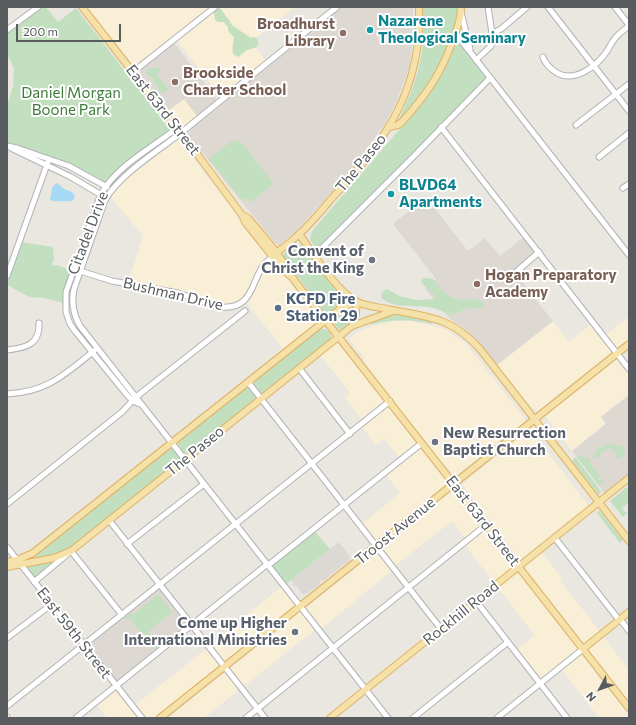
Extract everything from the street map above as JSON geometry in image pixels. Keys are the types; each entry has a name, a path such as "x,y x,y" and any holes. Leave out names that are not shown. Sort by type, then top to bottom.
{"main road":[{"name":"East 63rd Street","path":"82,7 180,133 242,215 245,222 257,238 273,252 290,271 293,278"},
{"path":"389,127 403,100 412,73 420,32 419,7"},
{"name":"The Paseo","path":"299,234 346,184 376,148 389,127 398,126 428,92 443,66 456,34 461,10"},
{"name":"East 63rd Street","path":"242,215 252,223 275,255 284,271 293,278 629,708"},
{"path":"299,234 340,288 356,301 372,306 439,320 458,329 466,335 480,349 629,541"},
{"name":"Bushman Drive","path":"275,255 299,234"},
{"path":"340,288 340,309"},
{"path":"352,326 355,322 356,301"},
{"name":"The Paseo","path":"7,567 19,562 33,553 340,309 356,301"},
{"path":"352,326 395,311"},
{"name":"The Paseo","path":"7,562 54,558 71,551 352,326"},
{"name":"Troost Avenue","path":"160,718 629,344"},
{"name":"Rockhill Road","path":"330,718 629,478"},
{"path":"583,649 629,612"}],"street":[{"path":"7,30 38,7"},
{"path":"133,72 215,7"},
{"path":"180,133 337,7"},
{"path":"476,60 491,46 493,40 488,7"},
{"path":"492,33 501,29 527,7"},
{"path":"548,7 629,111"},
{"path":"543,57 550,68 564,76 576,76 593,65 603,57 616,36 629,26 615,7"},
{"path":"461,10 470,52"},
{"path":"456,34 629,256"},
{"path":"315,255 490,78"},
{"path":"576,125 629,84"},
{"path":"441,127 540,252 629,369"},
{"name":"Citadel Drive","path":"135,399 127,395 70,324 66,312 66,292 105,186 111,179 149,148 172,132 180,133"},
{"name":"Citadel Drive","path":"135,399 80,326 76,319 72,297 111,190 180,133"},
{"path":"599,157 629,134"},
{"path":"7,147 17,148 69,166 111,190"},
{"path":"7,147 71,177 107,198"},
{"path":"7,276 49,159"},
{"path":"623,188 629,184"},
{"path":"515,273 540,252"},
{"name":"Bushman Drive","path":"74,268 112,281 178,293 225,308 237,304 247,297 253,289 260,269 265,262 275,255"},
{"path":"7,504 245,311"},
{"path":"7,350 22,348 31,344 38,335 39,323"},
{"path":"7,394 28,392 48,385 63,376 98,348"},
{"path":"299,368 350,434"},
{"path":"248,382 442,629"},
{"path":"135,399 142,405 172,442 388,718"},
{"path":"7,706 390,401"},
{"path":"76,718 422,443"},
{"path":"127,544 204,484"},
{"path":"109,520 265,718"},
{"path":"246,718 486,525"},
{"path":"555,538 629,631"},
{"name":"East 59th Street","path":"7,547 142,718"},
{"path":"34,582 71,551 122,615"},
{"path":"476,601 567,718"},
{"path":"7,638 52,604"},
{"path":"413,718 508,642"},
{"path":"497,718 583,649"}],"shaded area":[{"path":"87,7 295,7 251,42 266,61 222,96 216,91 174,37 137,64 133,65"},
{"path":"342,7 413,7 414,24 409,68 395,105 385,123 350,173 296,231 279,245 275,243 188,135 191,129"},
{"name":"Brookside Charter School","path":"172,44 176,45 216,98 214,103 197,116 184,99 168,111 139,73 141,69"},
{"path":"184,99 197,116 182,126 179,125 168,111"},
{"path":"176,140 181,142 266,253 266,257 258,267 247,294 238,302 221,305 179,291 128,282 143,236 110,196 122,182"},
{"name":"Hogan Preparatory Academy","path":"426,197 468,251 485,238 500,256 524,237 537,253 514,272 553,321 497,365 468,331 450,319 425,289 436,279 393,224"},
{"path":"272,261 310,307 315,316 314,325 284,350 246,302 255,290 265,266"},
{"path":"629,316 629,339 616,348 606,335"},
{"path":"394,321 410,321 439,327 465,343 525,419 525,422 455,476 436,455 366,365 363,356 348,339 360,331"},
{"path":"553,321 569,342 591,324 612,352 538,411 535,410 523,398 497,365"},
{"path":"336,343 339,344 384,402 363,421 345,398 350,393 320,355"},
{"path":"616,360 619,360 629,373 629,395 601,417 606,423 572,451 545,416"},
{"path":"629,395 629,474 604,494 572,451 606,424 601,417"},
{"path":"388,407 416,443 416,445 400,458 384,439 376,445 362,427"},
{"path":"530,429 589,506 520,560 462,484"},
{"path":"421,449 447,484 376,541 362,524 400,493 386,475"},
{"path":"452,491 481,526 466,539 452,521 395,566 383,547"},
{"path":"485,531 512,565 512,568 494,583 465,545"},
{"path":"339,542 349,555 350,560 323,581 321,580 319,585 306,594 302,594 297,587 292,585 293,582 291,580"},
{"path":"377,551 393,570 321,629 307,610 307,607"},
{"path":"542,553 562,578 560,580 601,633 585,645 525,568 525,566"},
{"path":"519,573 578,649 541,680 517,649 535,635 498,588"},
{"path":"282,586 296,606 226,662 223,660 210,645"},
{"path":"160,587 189,625 117,683 87,645"},
{"path":"300,612 303,612 316,629 243,687 231,668"},
{"path":"603,636 629,670 629,702 588,650 588,648"},
{"path":"207,648 220,667 156,718 145,718 135,705"},
{"path":"582,655 629,715 629,718 599,718 562,670"},
{"path":"224,673 227,673 240,689 204,718 168,718"},
{"path":"116,689 139,718 107,718 96,704"}],"green space":[{"name":"Daniel Morgan Boone Park","path":"43,7 46,7 58,22 76,8 169,128 170,131 113,175 105,183 75,167 7,143 7,105 13,87 14,68 7,54 7,34"},
{"path":"423,7 458,7 450,40 438,68 430,81 400,120 399,119 415,81 420,61 423,41"},
{"path":"218,8 221,9 233,26 251,38 257,38 257,47 247,50 238,57 233,54 234,37 228,31 228,27 224,22 218,22 215,20 214,12"},
{"path":"458,43 462,45 485,74 485,81 318,249 315,248 310,239 312,231 424,101 449,60 455,45"},
{"path":"158,68 160,71 156,74 168,89 163,93 159,91 152,77 147,75 146,70"},
{"path":"233,140 241,142 274,184 250,202 246,199 241,199 209,159"},
{"path":"21,242 53,247 53,266 57,265 70,270 64,303 43,298 30,297 7,285"},
{"path":"297,243 301,245 337,291 338,304 332,311 327,313 324,311 283,258 284,253"},
{"path":"422,279 433,279 446,294 459,300 477,299 483,303 483,308 468,308 451,315 427,307 392,304 381,297 382,292 387,289 399,296 416,300 434,299 436,297 433,293 421,282"},
{"path":"351,308 353,309 353,312 350,322 345,328 339,330 333,322 333,319 343,311"},
{"path":"395,315 419,317 432,321 432,324 401,320 370,325 376,319"},
{"path":"320,329 325,329 330,332 331,338 327,343 263,394 260,392 254,384 255,380"},
{"path":"246,387 249,387 257,398 187,455 178,445 179,440"},
{"path":"607,444 623,446 623,450 626,454 618,459 616,457 616,452 611,450 610,447 609,449 601,452 597,459 595,456 593,458 592,456 596,452 597,445 600,448"},
{"path":"171,447 178,453 181,460 70,548 56,555 26,561 39,553"},
{"path":"580,455 591,460 589,461 600,477 598,478 604,481 598,485 576,456"},
{"path":"575,457 601,491 599,495 572,461"},
{"path":"627,487 629,489 629,502 622,508 626,513 628,511 629,512 623,517 610,501"},
{"path":"599,510 623,540 620,543 597,513"},
{"path":"315,532 330,549 286,584 272,566"},
{"path":"52,561 54,562 34,578 26,568 28,566"},
{"path":"158,594 172,612 148,632 159,646 155,650 129,618 126,620 124,618 131,613 133,615"}],"water":[{"path":"57,183 64,189 72,192 75,197 73,200 50,200 52,188"}],"place":[{"name":"Nazarene Theological Seminary","path":"370,30"},
{"name":"Broadhurst Library","path":"343,33"},
{"name":"Brookside Charter School","path":"175,82"},
{"name":"BLVD64 Apartments","path":"391,194"},
{"name":"Convent of Christ the King","path":"372,260"},
{"name":"Hogan Preparatory Academy","path":"477,284"},
{"name":"KCFD Fire Station 29","path":"278,308"},
{"name":"New Resurrection Baptist Church","path":"435,442"},
{"name":"Come up Higher International Ministries","path":"295,632"}]}
